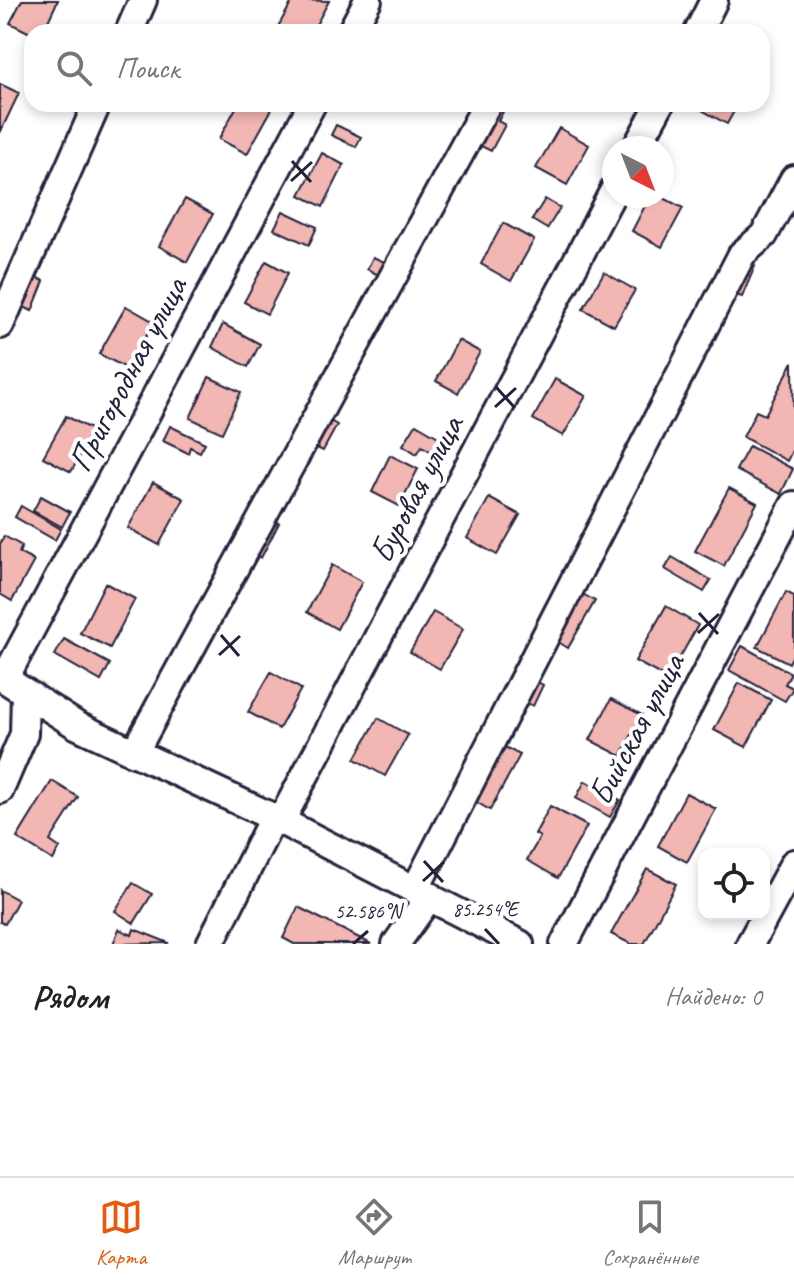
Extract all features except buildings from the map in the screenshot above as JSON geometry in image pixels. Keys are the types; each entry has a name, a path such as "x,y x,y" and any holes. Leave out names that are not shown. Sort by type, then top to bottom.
{"street":[{"path":"132,24 143,0"},
{"path":"355,24 368,0"},
{"path":"702,24 714,0"},
{"path":"0,325 93,112"},
{"name":"Пригородная улица","path":"10,682 308,112"},
{"path":"134,753 483,112"},
{"path":"643,136 656,112"},
{"path":"396,944 742,254 764,235 794,179"},
{"name":"Буровая улица","path":"210,944 604,208"},
{"name":"Бийская улица","path":"564,944 794,505"},
{"path":"10,682 76,725 423,892 520,944"},
{"path":"0,790 24,734 10,682"},
{"path":"750,944 794,863"}]}
